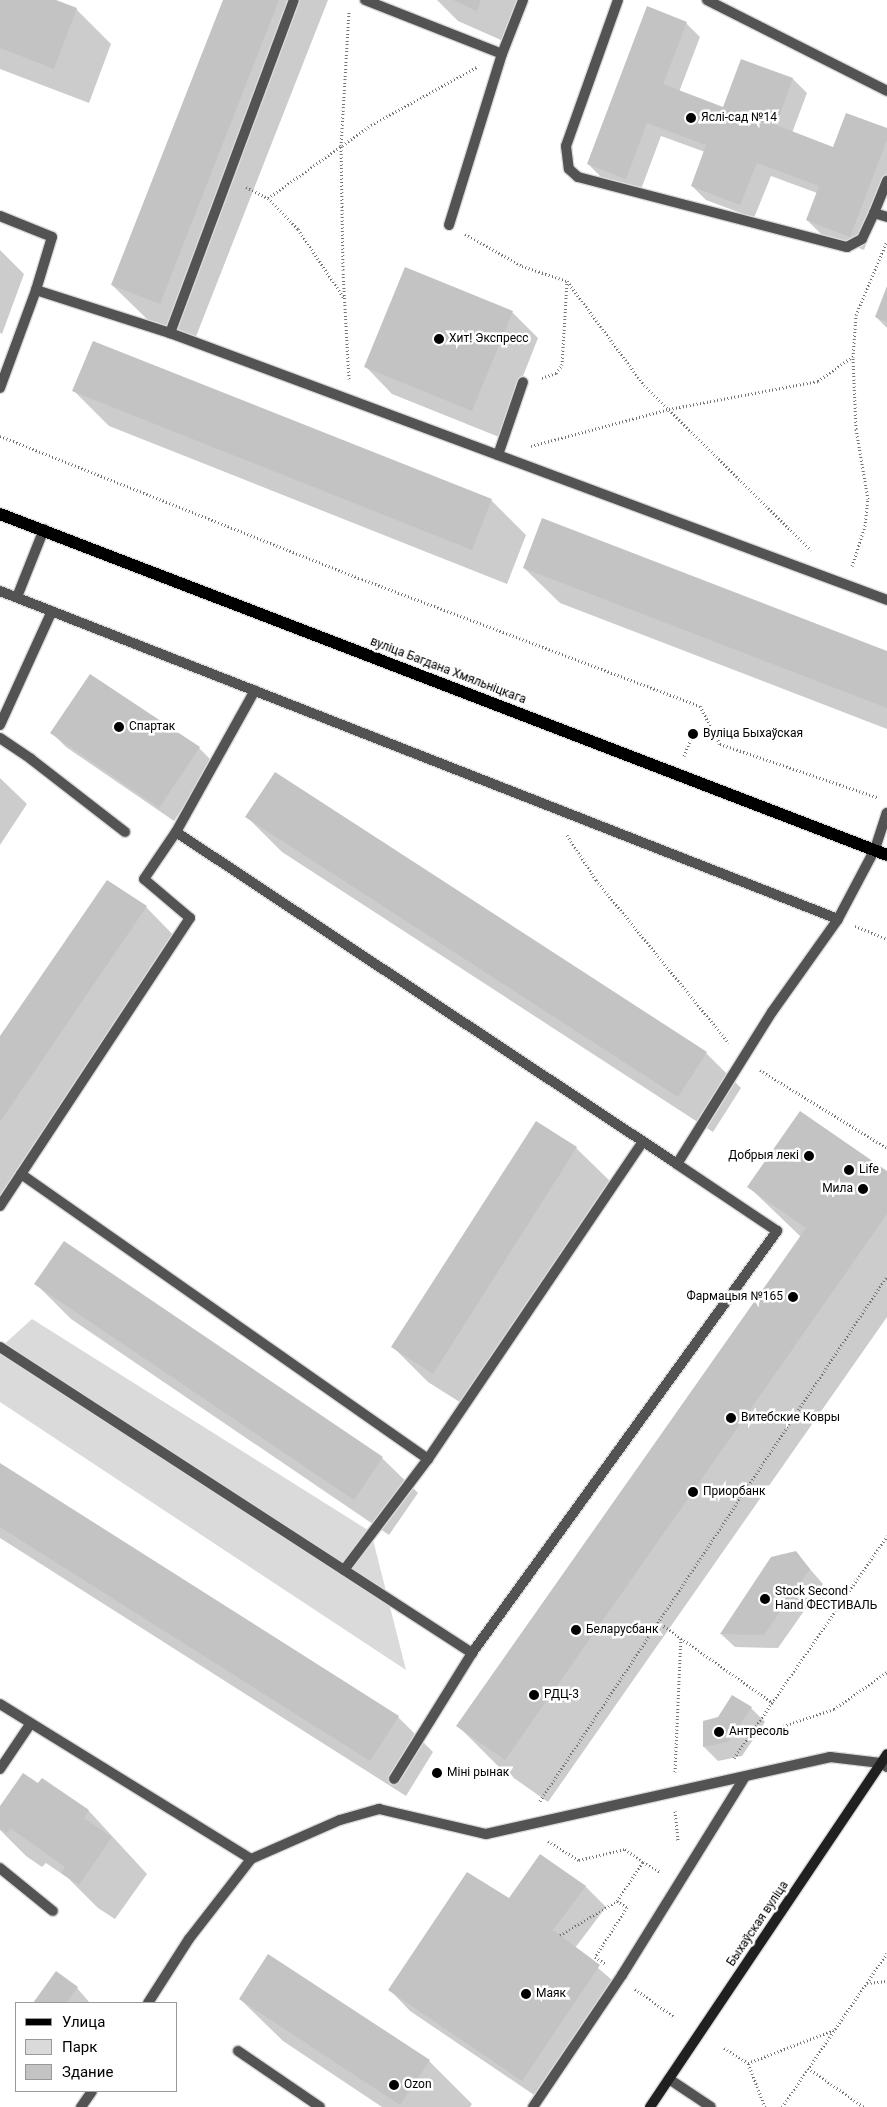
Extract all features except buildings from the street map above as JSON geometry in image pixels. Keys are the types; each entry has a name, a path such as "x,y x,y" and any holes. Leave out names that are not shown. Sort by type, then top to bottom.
{"main road":[{"name":"вуліца Багдана Хмяльніцкага","path":"0,514 44,529 881,852"},
{"name":"Быхаўская вуліца","path":"650,2107 885,1762"}],"lane":[{"path":"170,333 294,0"},
{"path":"365,0 502,54"},
{"path":"449,226 502,54 524,0"},
{"path":"618,0 566,146 569,170 578,177 847,247 862,240 887,181"},
{"path":"707,0 887,91"},
{"path":"874,213 887,217"},
{"path":"0,216 52,237 36,290 0,388"},
{"path":"36,290 170,333 887,600"},
{"path":"498,455 523,382"},
{"path":"17,597 44,529"},
{"path":"0,591 838,919"},
{"path":"0,725 52,611"},
{"path":"0,1206 190,918 144,879 176,832 255,690"},
{"path":"0,738 31,759 125,832"},
{"path":"677,1164 742,1059 838,919 881,852 887,813"},
{"path":"176,832 642,1143 777,1230 472,1653 394,1779"},
{"path":"344,1570 428,1459 642,1143"},
{"path":"21,1174 428,1459"},
{"path":"0,1347 472,1653"},
{"path":"0,1704 251,1858"},
{"path":"0,1769 32,1723"},
{"path":"149,2002 189,1939 251,1858 340,1820 379,1809 486,1834 674,1794 830,1757 885,1762"},
{"path":"533,2107 622,1975 744,1778"},
{"path":"0,1868 53,1911"},
{"path":"238,2051 320,2107"},
{"path":"669,2079 711,2107"},
{"path":"81,2107 91,2092"}],"path":[{"path":"350,0 341,146 344,299 350,400"},
{"path":"268,198 371,125 502,54"},
{"path":"228,178 268,198 308,242 344,299"},
{"path":"449,226 522,266 567,281 644,384 818,556"},
{"path":"846,584 865,526 868,499 856,429 853,357 856,315 887,242"},
{"path":"523,382 547,377 562,365 567,281"},
{"path":"498,455 669,409 818,381 853,357"},
{"path":"0,436 362,579 700,706 720,744 887,801"},
{"path":"547,805 596,880 742,1059 887,1148"},
{"path":"838,919 887,939"},
{"path":"523,1826 887,1276"},
{"path":"658,1622 773,1703"},
{"path":"678,1842 674,1794 681,1638"},
{"path":"749,1737 834,1709 887,1672"},
{"path":"554,1846 579,1860 625,1850 660,1872"},
{"path":"560,1935 617,1901 643,1862"},
{"path":"606,1964 595,1957 626,1908 617,1901"},
{"path":"782,2107 887,1953"},
{"path":"866,1983 887,1981"},
{"path":"645,1997 673,2016"},
{"path":"748,2063 834,2030"},
{"path":"724,2048 748,2063 765,2107"},
{"path":"808,2068 864,2107"}],"green space":[{"path":"32,1319 371,1532 406,1670 0,1402 0,1348"}],"place":[{"name":"Яслі-сад №14","path":"691,118"},
{"name":"Хит! Экспресс","path":"439,339"},
{"name":"Спартак","path":"119,727"},
{"name":"Вуліца Быхаўская","path":"693,734"},
{"name":"Добрыя лекі","path":"809,1156"},
{"name":"Life","path":"849,1170"},
{"name":"Мила","path":"863,1189"},
{"name":"Фармацыя №165","path":"793,1297"},
{"name":"Витебские Ковры","path":"731,1418"},
{"name":"Приорбанк","path":"693,1492"},
{"name":"Stock Second Hand ФЕСТИВАЛЬ","path":"765,1599"},
{"name":"Беларусбанк","path":"576,1630"},
{"name":"РДЦ-3","path":"534,1695"},
{"name":"Антресоль","path":"719,1732"},
{"name":"Міні рынак","path":"437,1773"},
{"name":"Маяк","path":"526,1994"},
{"name":"Ozon","path":"394,2085"}]}
